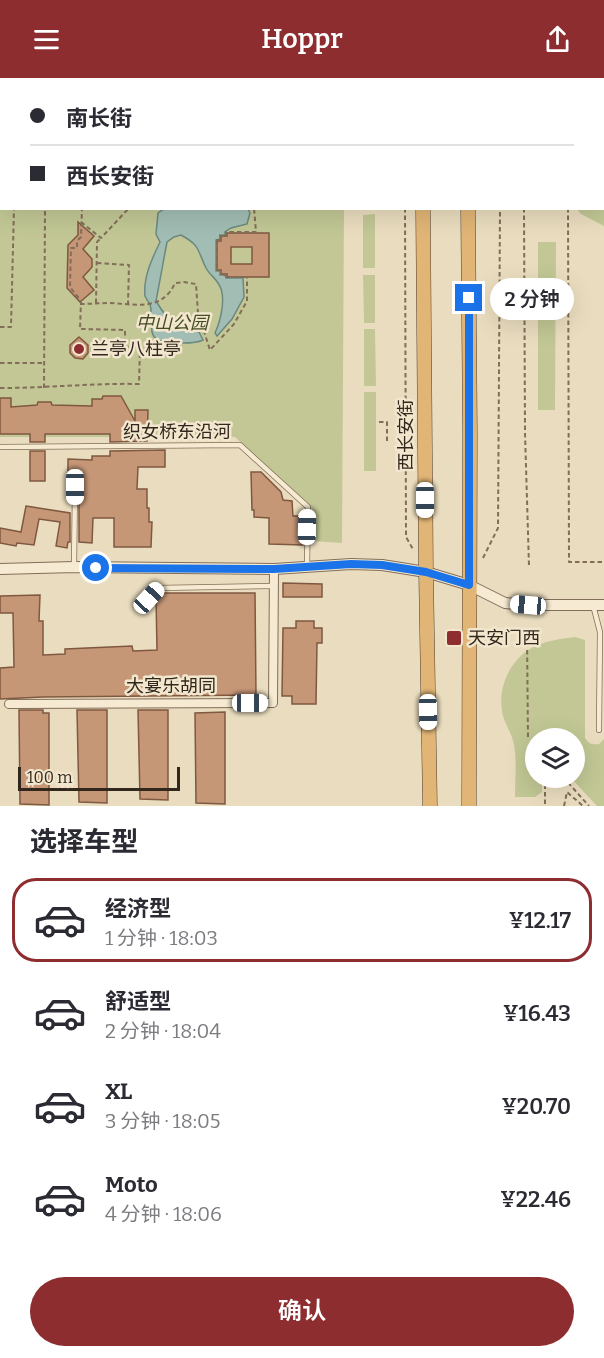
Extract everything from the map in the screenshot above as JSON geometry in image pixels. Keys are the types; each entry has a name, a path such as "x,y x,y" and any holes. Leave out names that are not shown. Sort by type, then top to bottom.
{"highway":[{"name":"西长安街","path":"423,210 430,806"},
{"path":"468,210 469,806"}],"street":[{"path":"0,569 74,567 274,569 306,566 382,565 426,572 469,585 505,603 598,605"},
{"name":"大宴乐胡同","path":"9,704 273,703 274,569"}],"lane":[{"name":"织女桥东沿河","path":"0,447 240,445 308,507 306,566"},
{"path":"74,567 75,487"},
{"path":"149,598 158,588 274,586"},
{"path":"598,605 599,730"}],"path":[{"path":"0,327 11,327 14,210"},
{"path":"44,388 45,210"},
{"path":"0,388 139,384 140,347 125,346 125,330 80,329 80,303 70,287 71,248 77,248 77,241 81,237 82,210"},
{"path":"96,303 97,242 127,210"},
{"path":"80,303 146,306 170,293 175,283 196,284 198,313 210,350 234,324 247,301 247,278 226,277 226,275 221,275 221,270 217,270 217,240 220,240 220,236 226,236 226,232 256,232 254,210"},
{"path":"405,210 406,537 416,555"},
{"path":"479,566 498,528 500,210"},
{"path":"524,210 525,433 529,566"},
{"path":"568,210 568,562 604,562"},
{"path":"81,222 101,238"},
{"path":"97,263 129,265 128,304"},
{"path":"0,363 44,363"},
{"path":"379,422 387,422 387,443"},
{"path":"527,635 528,728"},
{"path":"545,788 545,806"},
{"path":"573,788 589,806"},
{"path":"564,806 567,792 583,806"}],"green space":[{"name":"中山公园","path":"0,210 344,210 342,543 312,541 312,509 235,437 0,437"},
{"path":"578,210 604,210 604,226"},
{"path":"375,214 375,268 363,268 363,215"},
{"path":"538,242 556,242 555,410 538,410"},
{"path":"363,275 375,275 375,323 364,323"},
{"path":"364,329 375,329 376,386 364,386"},
{"path":"364,392 376,392 376,471 364,471"},
{"path":"575,637 585,640 585,728 525,728 525,788 542,788 542,792 535,797 515,797 514,745 504,719 501,701 504,684 511,668 523,654 535,646"},
{"path":"585,738 589,743 594,744 599,744 604,739 604,806 597,806 580,788 585,788"}],"water":[{"path":"162,210 248,210 250,213 247,224 231,228 216,240 216,271 220,271 220,275 225,275 226,278 243,278 244,297 232,319 217,336 215,333 222,308 221,288 207,270 195,246 181,235 167,242 156,301 169,319 184,328 199,332 203,340 176,343 158,340 154,336 150,304 145,296 145,282 160,242 156,234 158,213"}],"building":[{"path":"78,222 94,236 83,249 92,259 92,267 83,277 94,290 80,302 67,288 68,245 78,235"},
{"path":"227,233 269,233 269,277 227,277 227,274 221,274 221,270 217,270 217,241 221,241 221,236 227,236","holes":["231,247 252,247 252,264 231,264"]},
{"name":"兰亭八柱亭","path":"79,337 88,345 88,353 83,359 75,358 70,353 70,345"},
{"path":"103,396 121,396 135,421 135,410 148,410 147,441 110,442 110,434 45,434 45,442 30,442 30,434 0,434 0,398 11,398 11,407 37,405 38,402 51,402 52,405 92,406 92,399 102,399"},
{"path":"165,450 165,467 138,467 137,489 147,489 149,522 152,522 151,547 114,547 114,518 93,518 92,543 79,542 79,479 68,479 68,459 92,460 92,456 110,456 110,451"},
{"path":"30,451 45,451 45,481 30,481"},
{"path":"251,472 261,472 281,492 283,500 292,501 293,516 303,516 303,545 269,544 269,518 254,517 254,510 252,510"},
{"path":"26,506 70,513 70,542 67,548 56,546 60,522 39,519 34,545 17,543 16,546 0,543 0,528 21,532"},
{"path":"283,583 322,584 322,597 283,597"},
{"path":"160,593 255,593 256,695 0,699 0,668 14,667 13,613 0,613 0,596 40,595 39,621 43,621 43,655 65,654 65,649 132,646 133,651 157,650 156,597"},
{"path":"296,621 314,621 314,628 322,628 322,643 317,643 316,704 292,704 292,696 282,696 283,628 296,628"},
{"path":"19,710 43,710 43,713 49,713 49,805 20,804"},
{"path":"77,710 107,710 107,803 79,802"},
{"path":"138,710 168,710 168,800 140,799"},
{"path":"225,712 225,804 196,803 195,713"}],"place":[{"name":"兰亭八柱亭","path":"79,349"},
{"name":"天安门西","path":"454,638"}],"route":[{"path":"96,568 274,569 351,564 382,565 426,572 469,585 469,298"}]}
